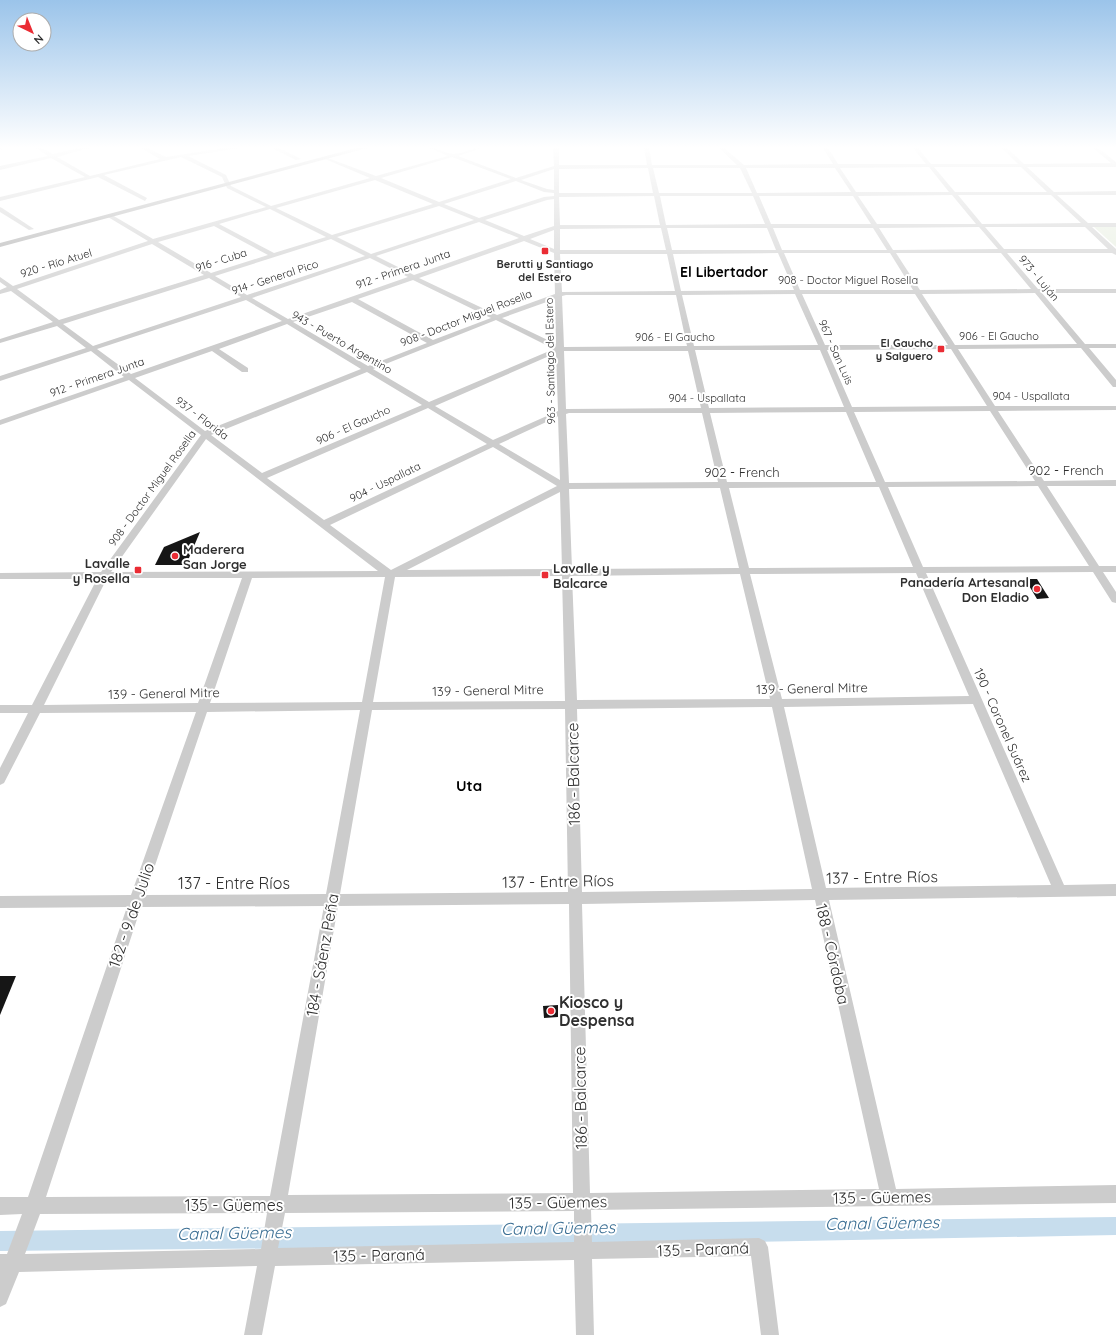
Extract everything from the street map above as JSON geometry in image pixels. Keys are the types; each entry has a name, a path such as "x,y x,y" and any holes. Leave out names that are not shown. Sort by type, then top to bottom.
{"main road":[{"path":"0,238 105,210"},
{"path":"0,245 129,210"}],"street":[{"path":"2,210 31,229"},
{"name":"920 - Río Atuel","path":"0,292 10,287 79,267 152,242 263,210"},
{"path":"276,210 560,349"},
{"name":"916 - Cuba","path":"0,340 415,210"},
{"path":"456,210 557,252 670,253 1115,251"},
{"name":"914 - General Pico","path":"0,379 509,210"},
{"name":"963 - Santiago del Estero","path":"556,210 567,572"},
{"name":"188 - Córdoba","path":"660,210 705,410 776,703 889,1196"},
{"name":"967 - San Luis","path":"762,210 920,572"},
{"path":"866,210 916,292 1116,600"},
{"name":"973 - Luján","path":"968,210 1116,385"},
{"path":"1070,210 1115,251"},
{"name":"943 - Puerto Argentino","path":"110,216 564,486"},
{"path":"214,224 272,255"},
{"name":"912 - Primera Junta","path":"0,423 557,227 1116,225"},
{"name":"937 - Florida","path":"0,279 390,575"},
{"name":"908 - Doctor Miguel Rosella","path":"0,780 103,576 205,435 559,294 1116,291"},
{"path":"352,299 434,343"},
{"name":"906 - El Gaucho","path":"261,477 427,404 560,349 1116,346"},
{"path":"213,348 245,370"},
{"name":"904 - Uspallata","path":"324,524 562,412 574,410 1116,408"},
{"name":"902 - French","path":"390,575 564,486 1116,483"},
{"path":"0,576 390,575 567,572 920,572 1116,569"},
{"name":"186 - Balcarce","path":"567,572 576,898 585,1335"},
{"name":"190 - Coronel Suárez","path":"920,572 1060,891"},
{"name":"184 - Sáenz Peña","path":"253,1335 368,706 390,575"},
{"name":"182 - 9 de Julio","path":"0,1298 9,1261 32,1211 136,901 248,576"},
{"name":"139 - General Mitre","path":"0,709 976,700"},
{"name":"137 - Entre Ríos","path":"0,902 576,898 1116,890"},
{"name":"135 - Güemes","path":"0,1206 32,1211 276,1212 583,1206 889,1196 1116,1194"},
{"name":"135 - Paraná","path":"9,1261 269,1251 583,1246 759,1247 770,1335"}],"green space":[{"path":"1116,226 1116,247 1094,227"}],"water":[{"name":"Canal Güemes","path":"1116,1217 1116,1235 535,1246 0,1251 0,1231"}],"building":[{"name":"Maderera San Jorge","path":"200,532 186,565 155,565 164,547"},
{"name":"Panadería Artesanal Don Eladio","path":"1025,579 1037,579 1049,598 1037,599"},
{"path":"0,976 16,976 0,1015"},
{"name":"Kiosco y Despensa","path":"558,1005 558,1017 544,1018 543,1006"}],"place":[{"name":"Berutti y Santiago del Estero","path":"545,251"},
{"name":"El Gaucho y Salguero","path":"941,349"},
{"name":"Maderera San Jorge","path":"175,556"},
{"name":"Lavalle y Rosella","path":"138,570"},
{"name":"Lavalle y Balcarce","path":"545,575"},
{"name":"Panadería Artesanal Don Eladio","path":"1037,589"},
{"name":"Kiosco y Despensa","path":"551,1011"}],"district":[{"name":"El Libertador","path":"724,272"},
{"name":"Uta","path":"469,786"}]}
